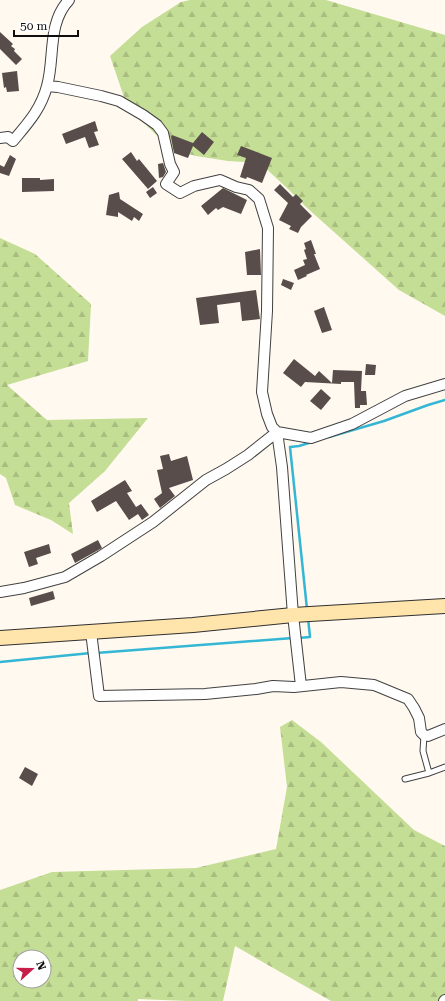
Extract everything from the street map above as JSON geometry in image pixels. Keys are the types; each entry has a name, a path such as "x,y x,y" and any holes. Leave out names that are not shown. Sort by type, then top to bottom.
{"street":[{"path":"0,138 8,137 13,141 34,115 40,103 47,86 51,67 55,27 61,10 69,0"},
{"path":"47,86 87,93 118,101 143,114 157,124 163,133 170,164 174,172 166,184 180,193 194,186 220,180 236,187 249,190 259,199 268,228 267,311 262,392 267,414 272,427 277,432 311,438 352,424 405,396 445,384"},
{"path":"0,592 24,588 65,577 101,556 153,522 206,480 248,455 277,432"},
{"path":"277,432 282,467 293,615 301,686"},
{"path":"0,638 193,625 293,615 445,606"},
{"path":"91,632 99,696 206,694 273,686 301,686 341,682 374,685 392,691 408,699 419,718 421,732 424,735 428,736 445,730"}],"lane":[{"path":"424,735 423,751 429,773"},
{"path":"405,779 445,767"}],"green space":[{"path":"190,0 326,0 445,35 445,316 399,290 306,207 260,163 228,161 196,156 171,149 148,127 124,97 110,56 142,27 181,2"},
{"path":"0,238 35,254 91,304 88,361 7,385 47,420 148,418 105,471 69,503 73,534 51,520 15,505 6,478 0,474"},
{"path":"292,720 321,742 414,830 445,846 445,1001 331,1001 235,946 223,1001 138,999 138,1001 0,1001 0,890 52,872 196,868 276,849 287,787 280,727"}],"building":[{"path":"0,32 13,44 11,46 15,49 14,51 22,59 16,65 0,49"},
{"path":"17,71 19,91 7,92 6,87 4,88 2,73"},
{"path":"95,121 98,131 94,132 99,145 89,148 85,137 66,144 62,134"},
{"path":"202,132 214,142 204,155 193,146 188,158 174,153 171,137 172,135 193,143"},
{"path":"241,146 272,158 262,183 247,177 246,179 240,177 246,158 237,155"},
{"path":"131,152 137,161 139,159 157,181 148,189 122,159"},
{"path":"10,155 16,159 9,176 0,173 0,165 4,167"},
{"path":"163,163 166,172 163,177 159,178 158,164"},
{"path":"22,178 40,178 40,180 54,179 54,191 22,192"},
{"path":"280,184 293,197 296,194 303,201 300,204 312,216 301,227 298,233 289,229 291,226 279,220 288,203 274,190"},
{"path":"153,187 157,193 150,198 146,192"},
{"path":"223,188 247,200 241,214 223,207 218,210 216,208 208,215 201,206"},
{"path":"119,192 120,199 143,214 139,221 134,217 132,221 118,212 118,217 106,215 109,195"},
{"path":"311,240 316,254 314,254 320,269 298,280 294,270 305,265 303,260 307,259 304,250 306,249 304,243"},
{"path":"260,249 261,275 247,275 245,252"},
{"path":"283,279 294,283 291,290 281,285"},
{"path":"256,290 260,319 242,321 240,302 217,305 219,323 200,325 196,298"},
{"path":"324,307 332,330 322,333 314,311"},
{"path":"294,359 315,376 319,371 332,383 333,370 362,371 361,391 366,391 367,405 360,405 360,408 355,408 354,382 341,382 341,384 305,382 301,387 283,373"},
{"path":"366,364 376,365 375,375 365,375"},
{"path":"321,389 331,398 321,410 310,401"},
{"path":"169,454 171,461 187,456 193,480 169,488 175,496 160,508 154,499 162,493 157,470 163,469 160,456"},
{"path":"125,480 132,491 127,493 136,507 141,504 149,515 142,520 138,514 129,520 116,501 97,512 91,501"},
{"path":"98,540 102,548 75,563 71,554"},
{"path":"49,544 51,553 36,558 38,564 29,567 24,552"},
{"path":"53,591 55,599 31,606 29,598"},
{"path":"25,767 38,774 32,786 19,778"}],"waterway":[{"path":"329,437 384,421 445,400"},
{"path":"307,609 290,447 312,442"},
{"path":"298,638 310,637 308,618"},
{"path":"96,653 293,638"},
{"path":"0,662 91,653"}]}
